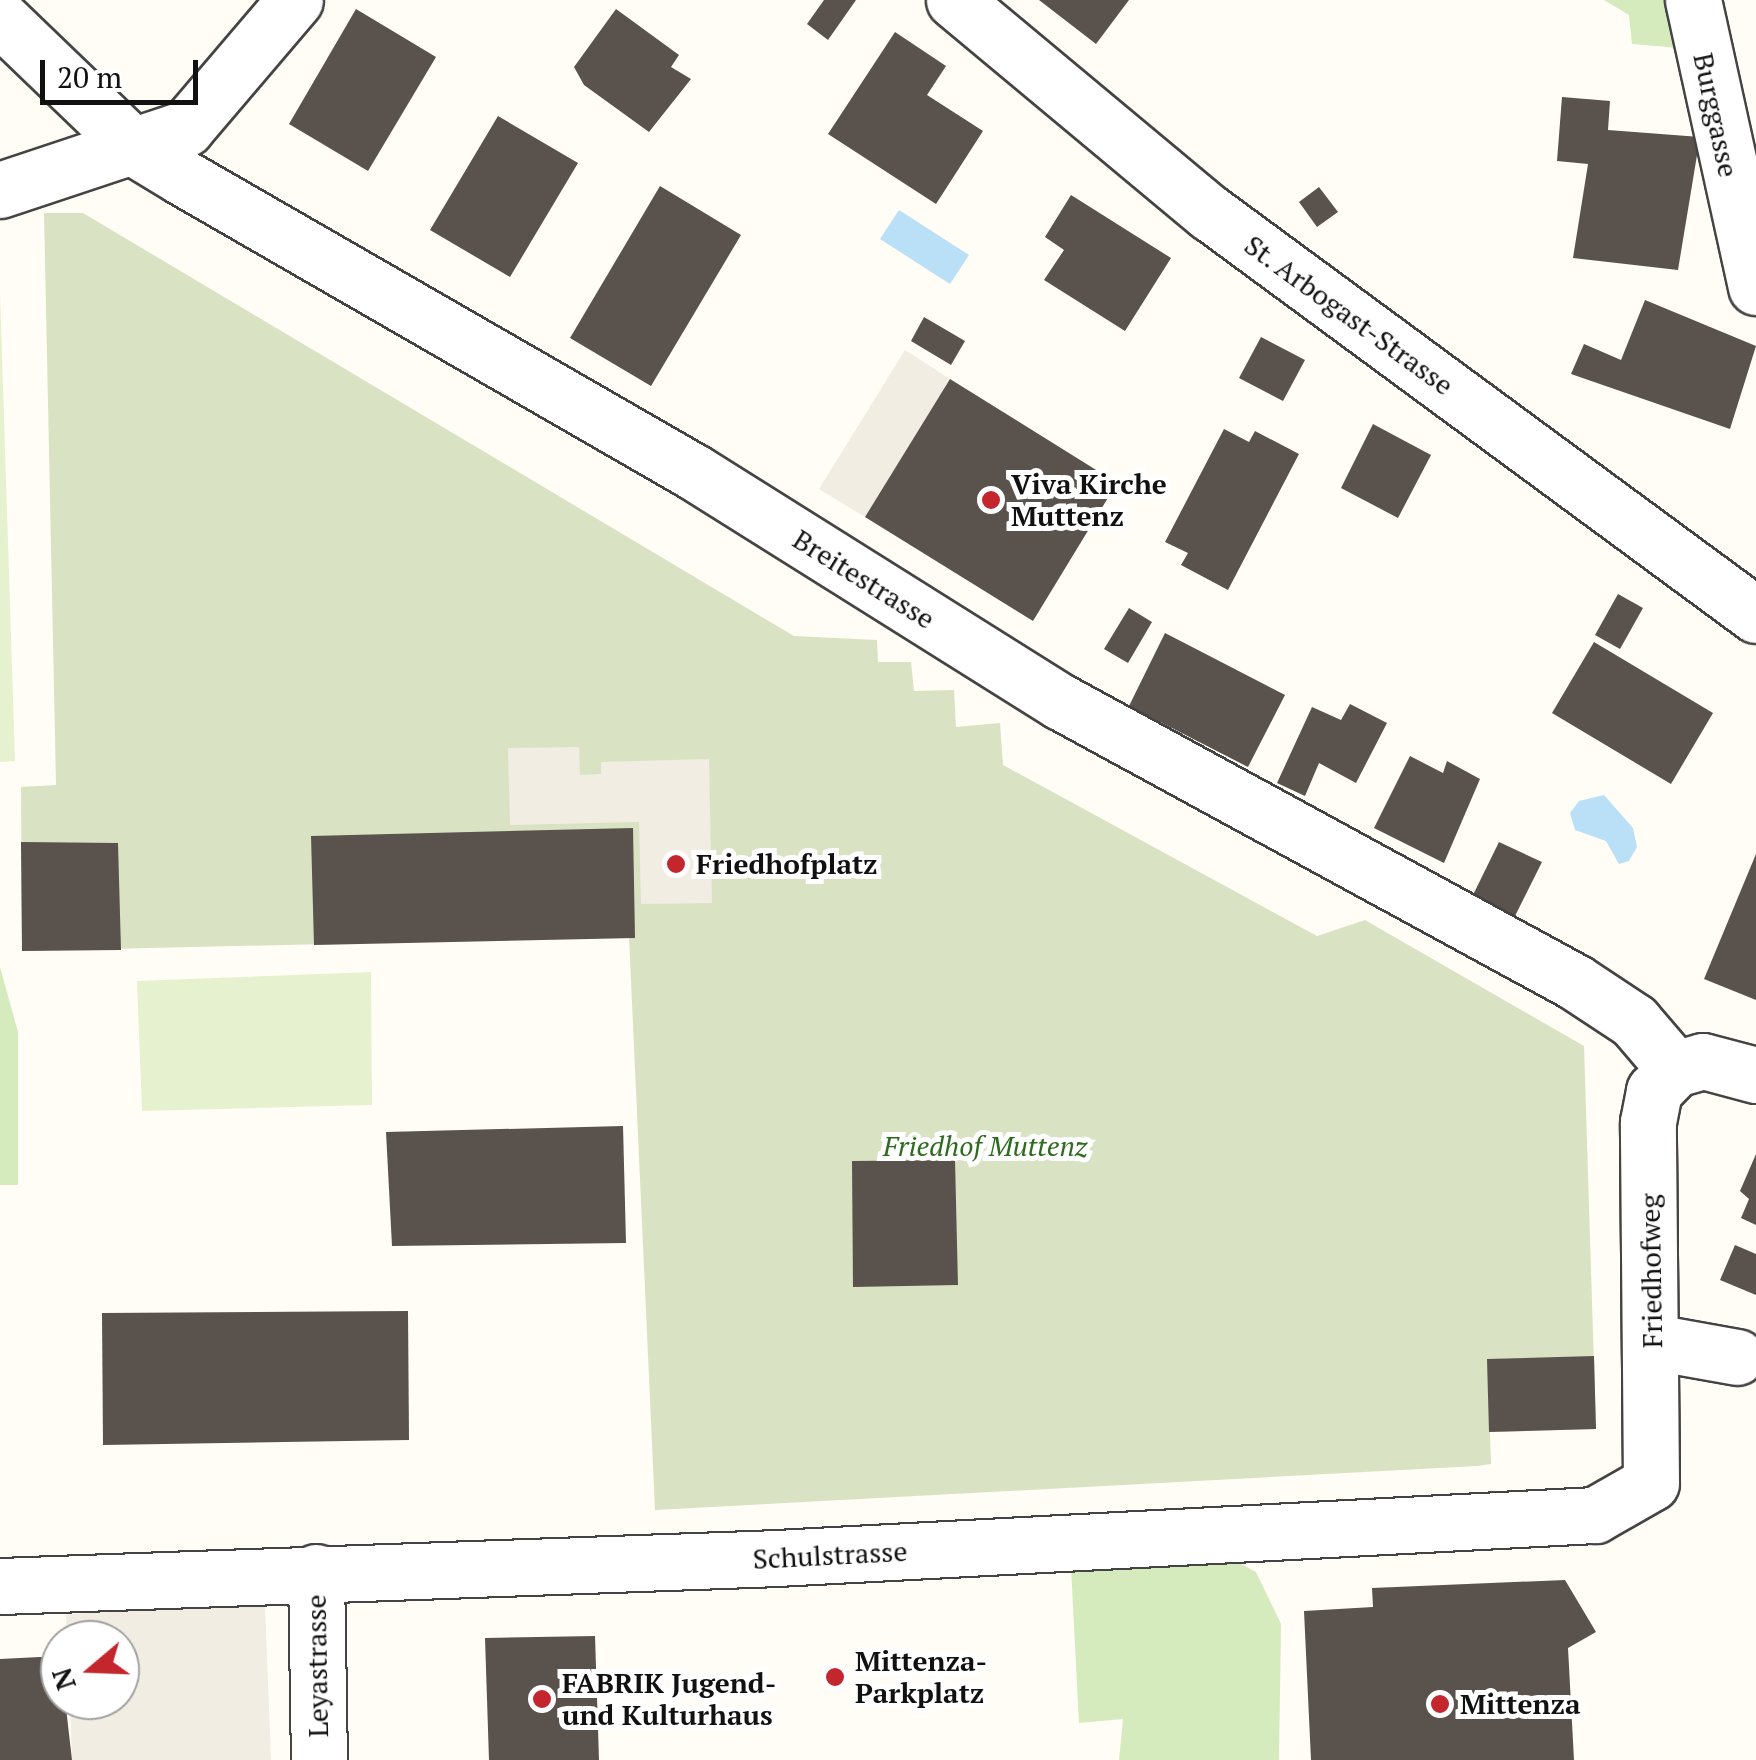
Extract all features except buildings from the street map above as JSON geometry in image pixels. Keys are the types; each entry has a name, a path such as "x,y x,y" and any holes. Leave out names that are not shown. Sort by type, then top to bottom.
{"street":[{"path":"0,190 136,149 186,128 295,0"},
{"name":"St. Arbogast-Strasse","path":"954,0 1210,212 1756,615"},
{"name":"Burggasse","path":"1693,0 1738,144 1756,287"},
{"name":"Breitestrasse","path":"0,18 136,149 694,472 1061,702 1575,982 1634,1022 1675,1068"},
{"path":"1675,1068 1703,1061 1756,1074"},
{"name":"Friedhofweg","path":"1651,1483 1653,1342 1648,1122 1654,1091 1675,1068"},
{"path":"1653,1342 1737,1356"},
{"name":"Schulstrasse","path":"0,1586 316,1572 778,1573 1594,1515 1651,1483"},
{"name":"Leyastrasse","path":"316,1572 319,1760"}],"green space":[{"path":"1604,0 1680,0 1691,49 1632,44 1629,15"},
{"name":"Friedhof Muttenz","path":"44,213 83,213 794,636 877,640 878,662 911,662 914,691 954,690 956,727 1000,723 1003,765 1317,936 1365,920 1584,1046 1596,1429 1490,1432 1491,1464 1477,1466 655,1510 629,937 22,951 21,787 56,785"},
{"path":"0,292 15,761 0,762"},
{"path":"0,967 18,1032 18,1185 0,1185"},
{"path":"371,972 372,1105 142,1111 137,981"},
{"path":"1233,1560 1256,1572 1281,1624 1279,1760 1119,1760 1123,1719 1079,1723 1071,1567"}],"shaded area":[{"path":"905,350 950,379 865,517 819,489"},
{"name":"Friedhofplatz","path":"579,747 580,775 601,774 601,762 709,759 712,903 641,904 639,822 510,825 508,748"},
{"path":"265,1605 271,1760 72,1760 71,1720 140,1720 140,1620 66,1620 66,1614"}],"water":[{"path":"899,210 969,255 950,284 880,239"},
{"path":"1604,795 1633,828 1637,847 1629,861 1619,864 1606,841 1575,830 1570,813 1579,801"}],"place":[{"name":"Viva Kirche Muttenz","path":"991,500"},
{"name":"Friedhofplatz","path":"676,864"},
{"name":"Mittenza- Parkplatz","path":"835,1677"},
{"name":"FABRIK Jugend- und Kulturhaus","path":"542,1699"},
{"name":"Mittenza","path":"1440,1704"}]}
